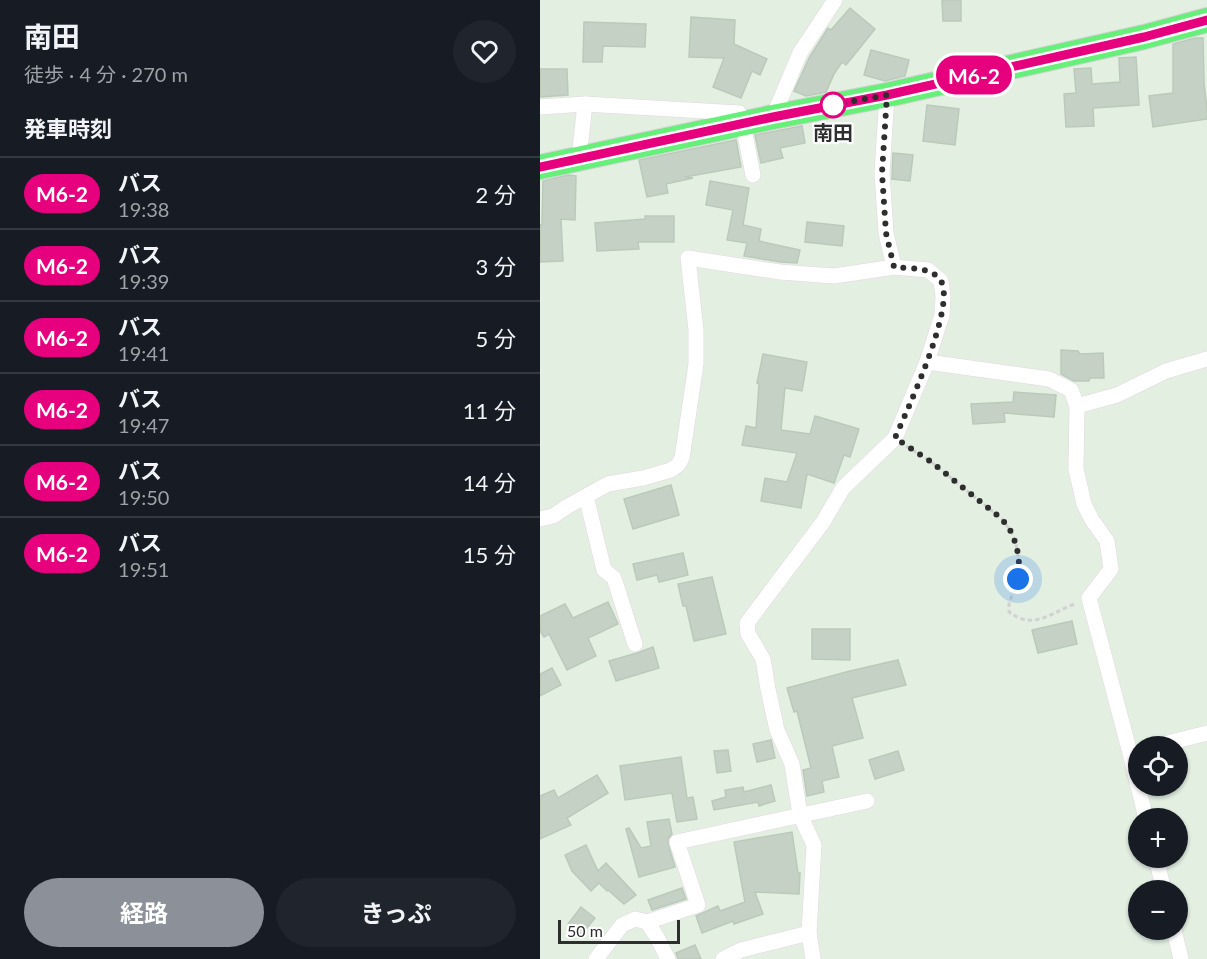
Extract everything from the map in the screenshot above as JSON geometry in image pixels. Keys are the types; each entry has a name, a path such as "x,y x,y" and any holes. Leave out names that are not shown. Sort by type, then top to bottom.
{"main road":[{"path":"540,167 887,95 1144,37 1207,20"}],"street":[{"path":"773,117 800,53 836,0"},
{"path":"887,95 882,173 886,233 894,267"},
{"path":"540,107 585,104 740,113 753,175"},
{"path":"579,158 585,104"},
{"path":"540,519 553,516 608,484 671,470 682,458 696,364 696,330 688,258 780,272 834,276 894,267 928,270 941,281 944,297 942,315 927,362 895,438 843,489 823,522 747,623 748,634 763,659 777,730 792,764 800,815 814,845 809,933 813,959"},
{"path":"1077,406 1117,395 1166,371 1207,359"},
{"path":"927,362 1049,379 1071,390 1077,406 1076,469 1084,504 1107,542 1112,569 1089,598 1129,736"},
{"path":"586,496 604,570 614,578 635,644"},
{"path":"1188,738 1207,733"},
{"path":"596,959 622,925 635,919 647,922 698,905 677,842 867,801"},
{"path":"647,922 668,959"},
{"path":"723,959 741,950 809,933"},
{"path":"1176,940 1181,959"}],"path":[{"path":"895,438 930,461 1002,519 1012,533 1019,563 1018,579 1009,604 1009,612 1024,621 1035,621 1089,598"}],"building":[{"path":"942,0 961,0 961,21 943,21"},
{"path":"850,8 875,29 846,65 842,62 826,92 806,96 794,91 809,58 828,28 831,30"},
{"path":"691,17 735,20 734,44 767,59 760,75 752,71 741,98 713,87 724,58 689,57"},
{"path":"584,22 646,24 645,47 603,46 602,62 583,62"},
{"path":"1203,38 1207,119 1153,127 1149,96 1173,93 1173,44"},
{"path":"871,50 909,60 905,76 885,81 864,75"},
{"path":"1136,57 1139,105 1093,108 1094,126 1066,127 1064,94 1076,93 1074,69 1091,68 1092,84 1120,82 1119,58"},
{"path":"540,69 567,69 568,95 540,97"},
{"path":"927,105 959,109 955,145 923,141"},
{"path":"802,126 805,143 780,148 783,158 761,163 755,135"},
{"path":"736,140 741,167 685,177 693,178 666,184 668,193 647,197 639,160"},
{"path":"893,153 913,155 910,181 892,179"},
{"path":"568,175 576,176 575,220 561,219 563,261 540,262 543,181"},
{"path":"710,181 749,188 743,225 761,229 759,241 800,250 797,263 744,256 747,243 727,240 733,210 706,205"},
{"path":"645,216 674,216 674,242 638,242 639,249 597,251 595,223 645,219"},
{"path":"807,222 844,226 842,246 805,242"},
{"path":"1061,350 1078,351 1080,354 1103,353 1104,378 1074,381 1061,374"},
{"path":"763,354 807,362 802,391 785,388 781,430 810,434 815,416 859,429 850,457 844,455 834,483 807,474 801,508 761,501 765,478 787,482 797,453 742,445 746,426 756,428 759,384 757,383"},
{"path":"1014,392 1056,395 1054,417 1004,413 1005,422 973,424 971,404 1013,402"},
{"path":"671,485 679,515 633,529 624,499"},
{"path":"683,553 688,575 659,582 657,575 637,580 633,564"},
{"path":"712,577 726,634 694,641 678,584"},
{"path":"608,602 618,624 588,638 596,656 567,670 549,634 544,637 540,631 540,616 565,604 573,618"},
{"path":"1072,621 1077,644 1038,653 1032,630"},
{"path":"812,629 850,629 850,660 812,659"},
{"path":"653,647 659,668 616,681 609,661"},
{"path":"898,660 906,685 852,698 863,738 832,746 839,777 822,781 824,792 807,796 803,770 811,768 797,711 794,712 787,688"},
{"path":"552,668 561,685 540,696 540,674"},
{"path":"771,740 775,758 757,762 753,744"},
{"path":"728,750 731,771 717,773 714,751"},
{"path":"898,751 904,770 875,779 869,760"},
{"path":"681,757 687,798 693,797 697,819 677,822 672,793 625,800 620,766"},
{"path":"597,775 608,793 567,818 571,825 540,839 540,796 554,790 558,798"},
{"path":"771,785 775,801 759,806 758,802 714,810 712,801 726,797 725,790 743,787 744,792"},
{"path":"669,819 672,834 668,839 668,844 675,867 639,877 626,829 629,828 641,848 651,846 647,822"},
{"path":"792,832 798,873 800,873 799,894 755,892 763,914 734,924 733,921 702,933 696,916 718,906 720,911 745,902 734,842"},
{"path":"586,845 598,871 606,863 636,895 624,904 599,883 591,891 572,871 565,855"},
{"path":"682,888 686,899 652,910 648,900"},
{"path":"581,907 595,918 581,935 568,924"},
{"path":"695,945 701,959 678,959 676,953"}],"bus line":[{"name":"M6-2","path":"540,167 887,95 1144,37 1207,20"}],"place":[{"name":"南田","path":"833,105"}],"route":[{"path":"833,105 887,95 882,173 886,233 894,267 928,270 941,281 944,297 942,315 927,362 895,438 930,461 1002,519 1012,533 1017,548 1018,579"}]}
